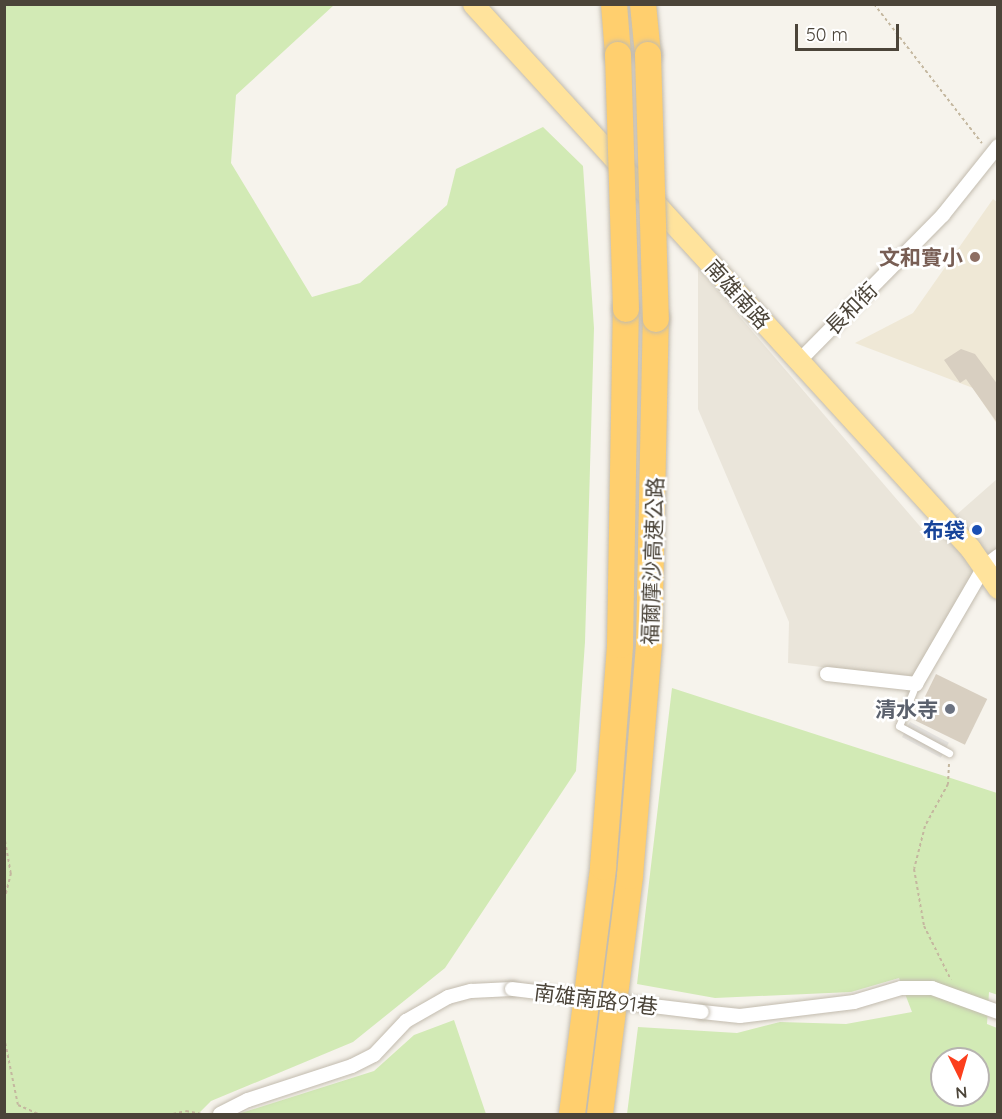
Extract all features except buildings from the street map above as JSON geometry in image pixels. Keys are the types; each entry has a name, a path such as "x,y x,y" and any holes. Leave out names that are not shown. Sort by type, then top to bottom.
{"highway":[{"name":"福爾摩沙高速公路","path":"572,1114 603,867 620,645 626,309 618,55 614,4"},
{"name":"福爾摩沙高速公路","path":"600,1114 630,876 649,644 656,320 648,55 643,4"}],"main road":[{"name":"南雄南路","path":"473,4 799,361 991,562 998,588"}],"street":[{"name":"長和街","path":"799,361 943,215 994,151"},
{"path":"827,674 916,684 991,562"},
{"name":"南雄南路91巷","path":"220,1114 248,1100 352,1066 374,1055 406,1021 448,998 471,991 512,989 740,1016 854,1002 901,988 932,988 998,1012"}],"lane":[{"path":"916,684 899,726 949,753"}],"path":[{"path":"874,4 994,151"},
{"path":"949,753 948,784 925,826 914,869 924,926 944,969 963,998"},
{"path":"4,835 11,873 4,901"},
{"path":"4,1037 18,1105 38,1114"},
{"path":"173,1114 186,1111 202,1114"}],"shaded area":[{"name":"文和實小","path":"993,199 997,202 997,424 973,388 855,343 913,313"},
{"path":"698,268 930,538 997,479 997,568 986,555 912,678 788,663 789,622 698,409"},
{"path":"910,722 949,743 941,758 902,737"}],"green space":[{"path":"5,4 334,5 236,95 231,163 312,297 360,283 447,205 456,169 543,127 583,166 594,328 585,642 576,771 445,968 353,1042 211,1101 198,1114 5,1114"},
{"path":"672,688 997,793 998,995 989,992 987,1024 997,1028 997,1114 627,1114 638,1027 737,1033 780,1022 846,1024 912,1012 899,978 851,992 715,998 637,984"},
{"path":"454,1020 486,1114 238,1114 374,1071 414,1035"}],"place":[{"name":"文和實小","path":"975,257"},
{"name":"布袋","path":"977,530"},
{"name":"清水寺","path":"950,709"}]}
